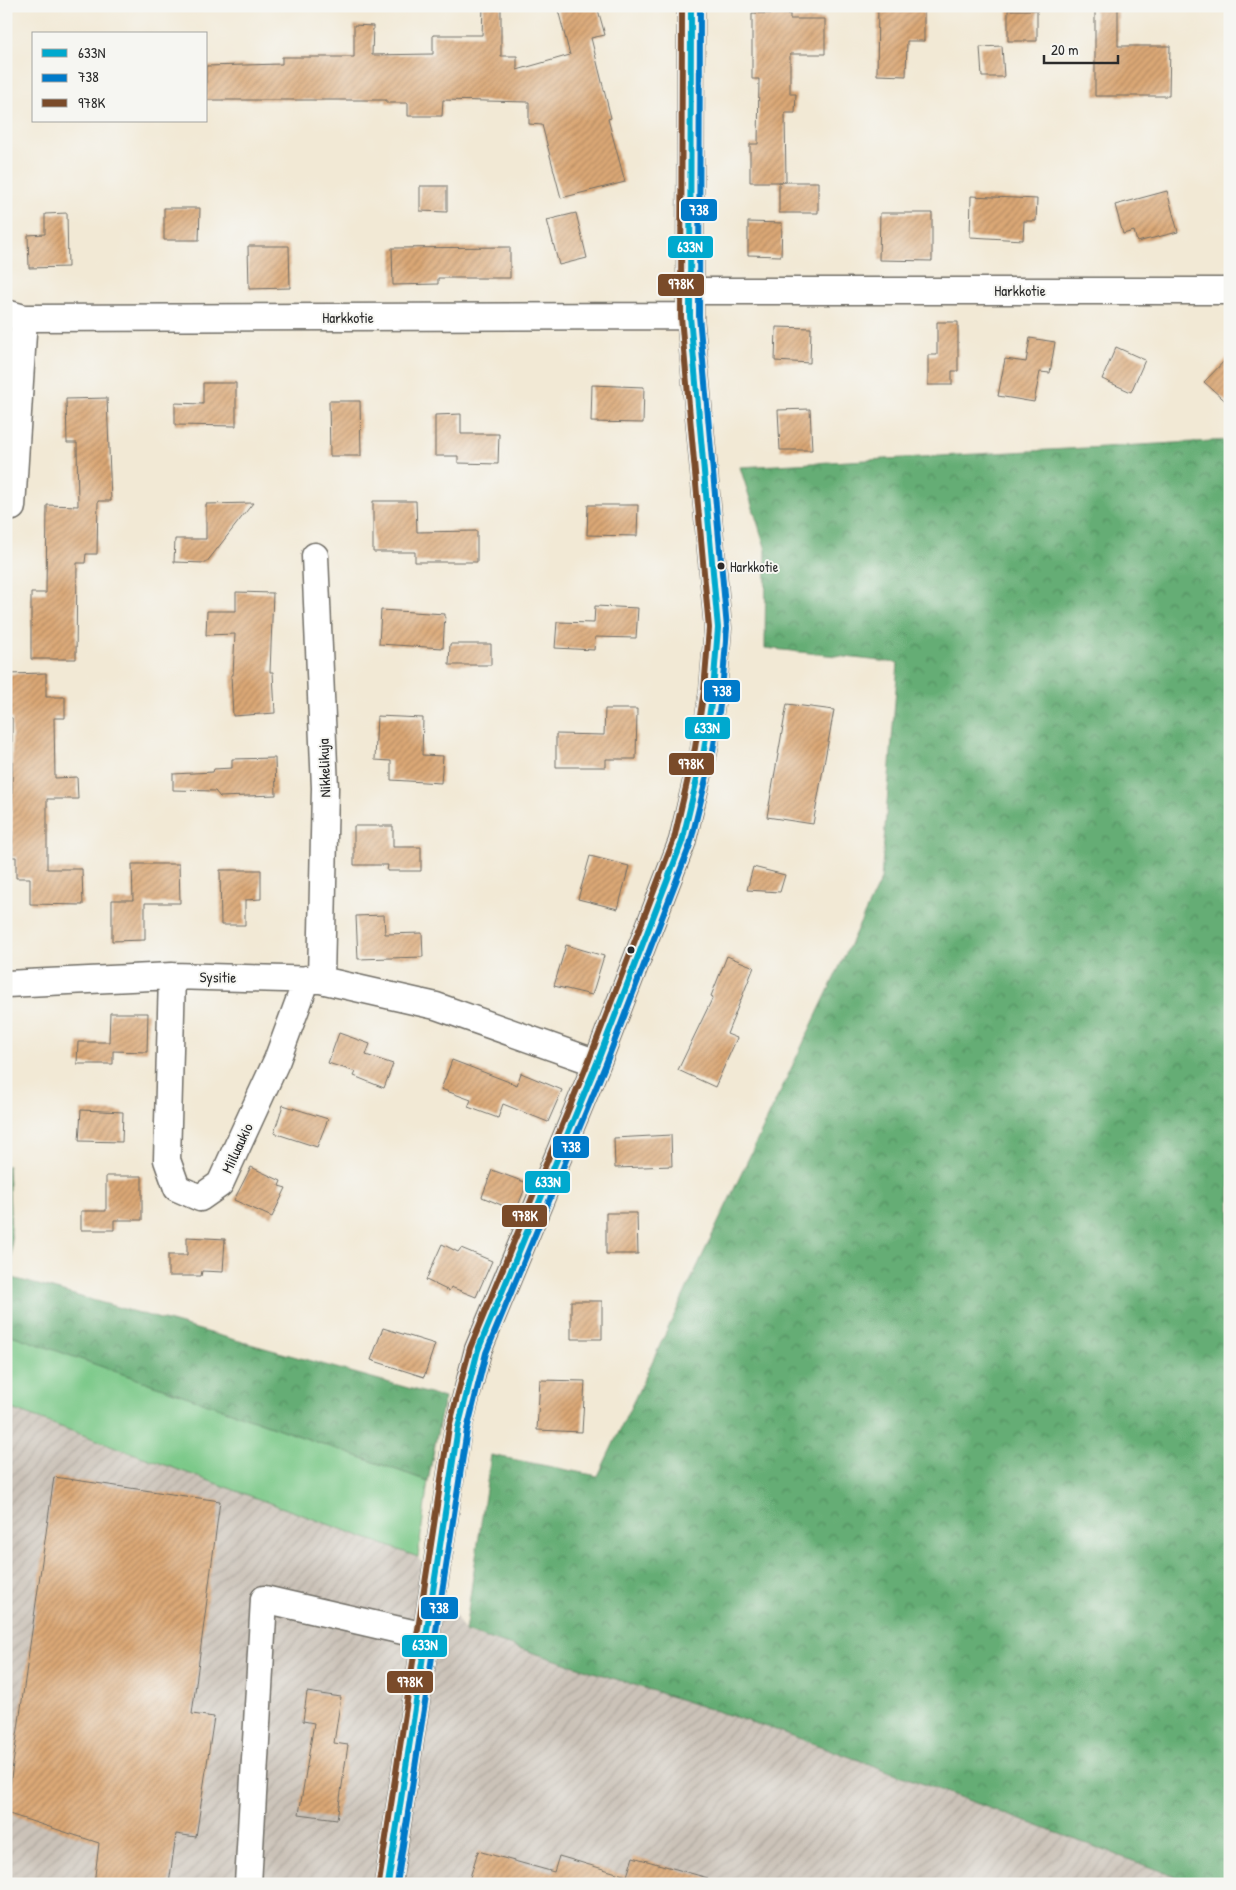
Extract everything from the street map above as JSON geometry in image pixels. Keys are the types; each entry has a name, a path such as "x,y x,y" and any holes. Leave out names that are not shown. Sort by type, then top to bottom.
{"street":[{"path":"388,1884 458,1428 478,1350 597,1064 682,842 704,750 713,691 718,628 690,303 691,6"},
{"name":"Harkkotie","path":"15,315 1230,291"},
{"path":"12,507 15,315"},
{"name":"Nikkelikuja","path":"314,980 325,788 315,556"},
{"name":"Sysitie","path":"6,984 172,976 314,980 436,1006 597,1064"},
{"name":"Miiluaukio","path":"172,976 167,1160 177,1188 200,1198 220,1184 314,980"},
{"path":"248,1884 264,1599 425,1636"}],"shaded area":[{"path":"6,1407 418,1557 465,1631 782,1732 1196,1884 6,1884"}],"green space":[{"path":"1230,440 1230,1884 1196,1884 782,1732 465,1631 491,1455 598,1476 881,879 898,663 765,648 766,550 740,467"},
{"path":"6,1166 8,1166 13,1278 444,1398 428,1481 6,1333"},
{"path":"6,1333 428,1481 418,1557 6,1407"}],"building":[{"path":"483,6 501,6 501,56 517,56 517,70 570,55 557,6 597,6 605,35 591,38 611,118 608,119 625,182 561,198 542,125 529,124 529,102 443,100 442,116 408,116 408,103 386,103 386,100 208,100 208,66 282,64 282,57 354,57 354,25 373,26 372,55 433,54 433,35 482,35"},
{"path":"878,6 924,6 924,41 907,41 906,76 877,75"},
{"path":"1095,6 1118,6 1118,46 1170,46 1169,96 1095,96"},
{"path":"1008,10 1037,10 1037,41 1008,41"},
{"path":"752,13 790,14 790,19 825,19 825,54 790,54 790,94 796,94 795,113 785,113 786,182 750,182 750,144 758,144 759,79 752,79"},
{"path":"1002,46 1004,77 982,77 980,47"},
{"path":"779,182 818,182 818,213 779,213"},
{"path":"420,186 447,186 447,212 420,211"},
{"path":"1167,191 1178,232 1137,242 1134,231 1123,234 1115,205"},
{"path":"971,196 1037,199 1036,221 1024,221 1023,240 970,237"},
{"path":"164,208 200,208 199,240 164,240"},
{"path":"67,213 68,267 29,268 28,235 45,234 45,214"},
{"path":"576,213 587,258 559,265 547,220"},
{"path":"880,213 932,213 932,261 879,260"},
{"path":"748,222 782,223 781,256 748,255"},
{"path":"248,246 289,246 290,288 249,289"},
{"path":"510,247 510,278 438,278 438,284 393,285 392,248"},
{"path":"937,322 958,322 958,371 952,371 952,385 928,385 928,355 937,355"},
{"path":"776,327 811,328 810,363 775,361"},
{"path":"1030,338 1055,342 1050,373 1040,372 1034,402 998,396 1005,359 1026,362"},
{"path":"1116,347 1145,360 1131,392 1102,379"},
{"path":"1230,355 1230,405 1204,382"},
{"path":"203,383 236,383 236,426 175,425 175,403 203,404"},
{"path":"592,385 644,387 643,423 591,422"},
{"path":"107,398 111,501 98,501 97,554 86,554 85,563 77,563 76,659 31,659 31,593 46,593 47,505 78,506 77,443 67,443 66,399"},
{"path":"329,401 360,401 361,456 330,456"},
{"path":"810,409 812,450 780,450 778,410"},
{"path":"461,414 461,434 499,434 498,464 458,463 458,456 435,456 435,415"},
{"path":"373,501 416,501 417,532 477,531 477,562 415,562 415,552 373,552"},
{"path":"253,503 206,563 174,562 175,539 206,539 206,504"},
{"path":"588,505 638,505 637,536 587,535"},
{"path":"236,592 273,593 270,672 273,672 275,713 233,716 231,675 233,675 235,634 206,635 207,611 236,611"},
{"path":"595,606 638,608 636,638 595,637 594,650 555,648 557,622 594,623"},
{"path":"381,610 445,614 443,648 379,644"},
{"path":"450,644 491,644 491,665 449,665"},
{"path":"46,673 46,697 65,697 65,718 54,718 55,778 77,777 78,799 47,799 47,869 82,869 83,905 30,904 30,878 16,878 16,857 12,857 12,718 8,717 8,674"},
{"path":"787,704 834,710 813,824 767,817"},
{"path":"605,709 637,709 636,759 606,759 606,767 556,767 556,734 604,735"},
{"path":"377,716 423,718 422,755 443,756 441,783 391,780 391,761 375,760"},
{"path":"275,758 276,795 220,797 215,791 173,790 173,774 213,772 214,769 232,768 232,759"},
{"path":"354,826 393,826 393,847 421,847 421,871 387,871 388,865 354,865"},
{"path":"590,856 629,866 618,909 578,899"},
{"path":"132,864 179,864 180,903 145,903 145,940 112,941 112,900 133,900"},
{"path":"753,867 785,875 780,892 747,890"},
{"path":"220,870 261,870 261,899 245,900 245,925 221,925"},
{"path":"384,915 385,934 422,933 423,957 358,959 356,916"},
{"path":"566,945 604,956 592,995 554,986"},
{"path":"727,956 754,967 727,1034 737,1038 715,1087 678,1070 713,997 711,996"},
{"path":"110,1013 148,1013 147,1052 113,1051 113,1064 77,1064 78,1042 109,1042"},
{"path":"339,1033 370,1044 366,1055 393,1064 384,1088 354,1076 356,1072 328,1063"},
{"path":"452,1060 517,1085 521,1073 562,1090 548,1122 503,1104 498,1118 468,1107 471,1100 441,1089"},
{"path":"283,1105 328,1119 317,1147 274,1133"},
{"path":"81,1110 123,1112 122,1142 79,1141"},
{"path":"671,1135 672,1166 615,1168 614,1138"},
{"path":"251,1167 281,1181 279,1186 286,1188 272,1217 234,1200"},
{"path":"492,1170 527,1183 516,1211 482,1197"},
{"path":"106,1176 142,1176 142,1220 114,1220 114,1230 81,1230 81,1211 106,1211"},
{"path":"606,1213 637,1213 638,1254 606,1254"},
{"path":"187,1237 225,1239 223,1272 202,1271 201,1276 168,1276 168,1255 187,1255"},
{"path":"442,1244 458,1252 461,1248 492,1261 476,1297 451,1287 449,1291 426,1280"},
{"path":"571,1301 602,1301 602,1339 571,1339"},
{"path":"383,1328 435,1344 424,1377 371,1360"},
{"path":"540,1380 585,1381 582,1432 537,1430"},
{"path":"54,1477 220,1501 192,1714 214,1717 196,1837 176,1834 169,1884 94,1884 99,1843 6,1813"},
{"path":"307,1692 341,1697 334,1743 348,1745 337,1819 299,1814 314,1723 303,1721"},
{"path":"478,1851 554,1872 559,1856 627,1876 633,1857 708,1878 707,1884 468,1884"}],"transit line":[{"name":"978K","path":"379,1883 449,1427 470,1348 589,1060 674,839 695,748 704,690 709,628 681,317 682,6"},
{"name":"633N","path":"388,1884 458,1428 478,1350 597,1063 682,842 704,750 713,691 718,628 690,316 691,6"},
{"name":"738","path":"397,1884 467,1430 486,1353 605,1066 690,845 713,751 722,692 727,628 699,316 700,6"}],"place":[{"name":"Harkkotie","path":"721,566"}]}
